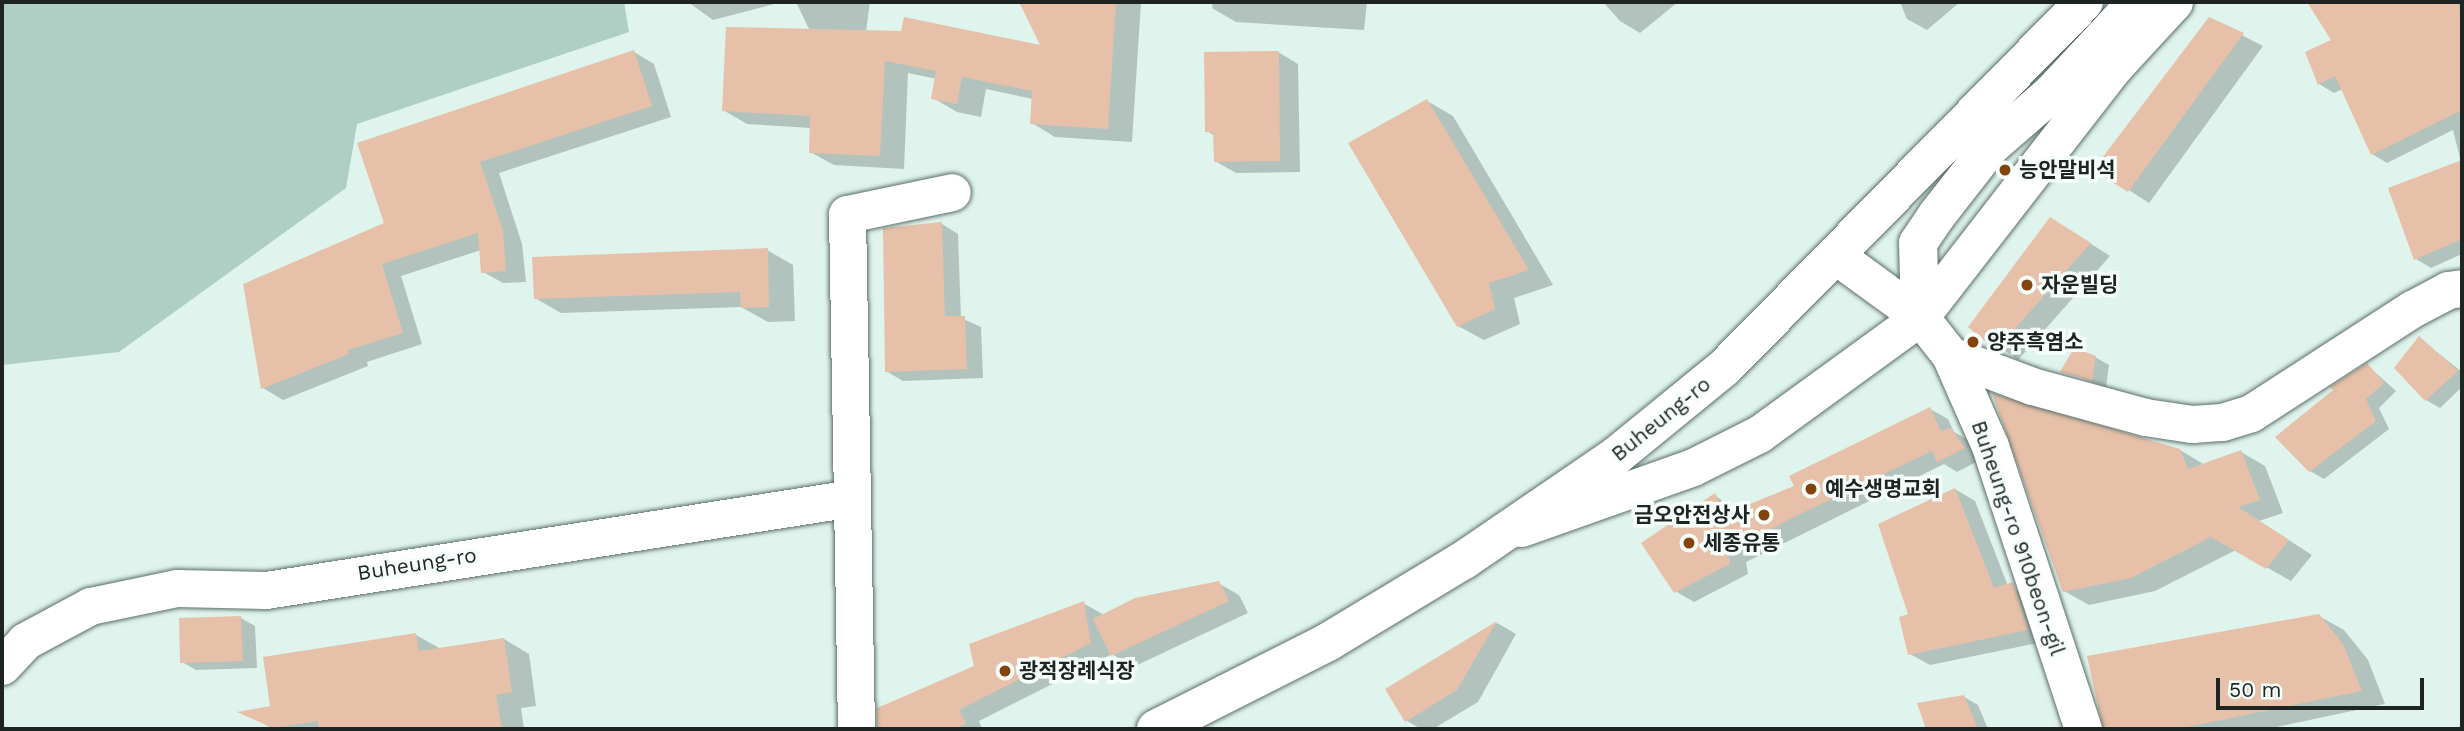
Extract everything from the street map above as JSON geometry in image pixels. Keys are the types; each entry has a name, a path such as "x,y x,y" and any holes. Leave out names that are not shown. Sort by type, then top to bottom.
{"main road":[{"name":"Buheung-ro","path":"1156,729 1328,642 1571,491 1724,368 2084,2"},
{"path":"1920,317 1918,243 1937,215 1991,146 2052,93 2137,2"}],"street":[{"path":"1506,533 1693,467 1759,433 1920,317 2115,66 2174,2"},
{"path":"856,729 847,214 952,192"},
{"name":"Buheung-ro 910beon-gil","path":"1835,255 1920,317 1950,355 1990,446 2083,729"},
{"path":"1950,355 2032,386 2145,417 2192,424 2222,422 2251,413 2412,309 2448,290 2462,288"},
{"name":"Buheung-ro","path":"2,666 25,641 90,606 177,588 266,590 852,498"}],"green space":[{"path":"2,2 624,2 629,32 357,124 346,188 119,352 2,365"}],"building":[{"path":"1019,2 1116,2 1108,129 1030,124 1032,91 962,77 957,104 931,99 936,71 885,61 880,156 809,153 810,116 722,111 726,27 901,31 904,17 1040,45"},
{"path":"2307,2 2458,2 2462,24 2462,110 2371,155 2335,76 2318,85 2305,52 2331,40"},
{"path":"2209,17 2244,33 2128,192 2093,170"},
{"path":"634,50 652,106 480,162 503,231 506,271 481,273 478,233 382,264 403,333 348,350 349,354 261,389 243,284 384,223 357,143"},
{"path":"1279,51 1280,161 1214,162 1213,132 1205,132 1204,52"},
{"path":"1427,99 1529,270 1489,283 1495,309 1457,327 1348,143"},
{"path":"2462,160 2462,239 2414,260 2388,188"},
{"name":"자운빌딩","path":"2050,217 2091,243 1996,350 1968,327"},
{"path":"942,222 945,316 965,316 967,369 885,372 883,228"},
{"path":"768,248 769,307 741,308 740,292 534,299 532,257"},
{"path":"2419,336 2458,371 2425,401 2394,368"},
{"path":"2074,348 2096,356 2092,381 2060,372"},
{"path":"2367,363 2384,383 2366,399 2376,421 2309,472 2275,437 2333,390 2330,387"},
{"path":"1992,393 2180,449 2188,469 2241,450 2260,500 2238,507 2289,540 2266,569 2211,537 2131,578 2063,592"},
{"path":"1930,407 1941,431 1951,428 1965,448 1937,462 1932,451 1792,518 1728,552 1730,564 1674,593 1641,543 1715,493 1725,514 1794,486 1789,476"},
{"path":"1955,488 1994,588 2013,582 2028,630 1908,655 1899,617 1908,614 1878,524"},
{"path":"1219,581 1229,601 1111,656 1093,619 1135,598"},
{"path":"1084,601 1091,643 959,710 966,724 953,729 877,729 877,708 974,666 969,644"},
{"path":"2319,614 2343,644 2362,691 2177,729 2103,729 2087,656"},
{"path":"241,616 243,661 180,663 179,618"},
{"path":"1497,621 1457,690 1405,722 1385,689"},
{"path":"416,633 419,651 504,638 512,692 496,695 502,729 319,729 318,721 273,728 237,712 270,706 263,657"},
{"path":"1964,695 1978,729 1926,729 1917,703"}],"place":[{"name":"능안말비석","path":"2005,170"},
{"name":"자운빌딩","path":"2027,285"},
{"name":"양주흑염소","path":"1973,342"},
{"name":"예수생명교회","path":"1811,489"},
{"name":"금오안전상사","path":"1764,515"},
{"name":"세종유통","path":"1689,543"},
{"name":"광적장례식장","path":"1005,671"}]}
